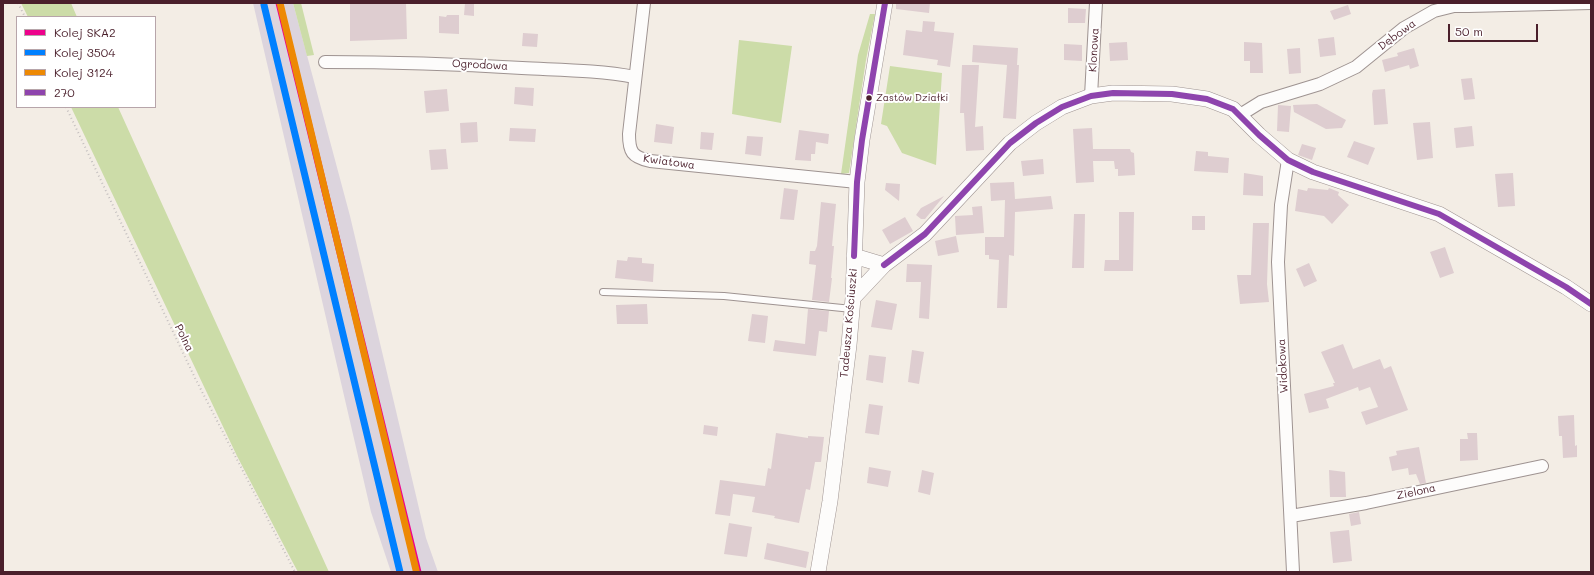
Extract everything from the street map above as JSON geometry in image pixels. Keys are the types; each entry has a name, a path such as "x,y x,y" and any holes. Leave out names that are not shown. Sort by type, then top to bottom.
{"street":[{"name":"Kwiatowa","path":"644,3 629,142 631,151 639,158 650,161 857,182"},
{"name":"Tadeusza Kościuszki","path":"818,572 830,501 853,303 857,182 868,99 885,3"},
{"name":"Klonowa","path":"1091,96 1096,3"},
{"name":"Dębowa","path":"1240,116 1261,102 1320,84 1356,67 1404,28 1434,11 1461,6 1591,3"},
{"name":"Ogrodowa","path":"325,62 391,62 470,65 610,72 635,77"},
{"path":"853,303 884,265 925,234 1010,143 1036,123 1062,107 1091,96 1113,93 1172,94 1207,99 1233,109 1258,135 1288,160 1313,172 1439,214 1566,287 1591,304"},
{"name":"Widokowa","path":"1288,160 1280,205 1278,262 1293,572"},
{"path":"854,256 884,265"},
{"name":"Zielona","path":"1291,516 1366,503 1542,466"}],"lane":[{"path":"603,292 724,296 853,303"}],"path":[{"path":"18,3 24,16"},
{"name":"Polna","path":"66,108 195,378 295,572"}],"shaded area":[{"path":"253,3 293,3 350,216 426,538 438,572 391,572 371,512"}],"green space":[{"path":"21,3 71,3 77,16 28,16"},
{"path":"293,3 301,3 314,55 307,56"},
{"path":"870,14 875,14 866,60 849,173 841,174 858,55"},
{"path":"739,40 792,46 781,123 732,114"},
{"path":"890,66 942,73 936,165 902,153 887,126 881,124"},
{"path":"71,108 118,108 329,572 298,572 237,456"}],"building":[{"path":"350,3 406,3 407,39 350,41"},
{"path":"465,3 474,3 474,16 464,15"},
{"path":"896,3 930,3 929,13 896,9"},
{"path":"1348,5 1351,14 1334,20 1330,11"},
{"path":"1068,8 1086,9 1085,23 1068,23"},
{"path":"447,15 459,15 459,34 439,33 439,16 446,17"},
{"path":"923,21 935,22 934,31 954,33 950,67 937,65 938,60 903,55 906,30 922,32"},
{"path":"523,33 538,34 537,47 522,46"},
{"path":"1334,37 1336,55 1320,57 1318,39"},
{"path":"1127,42 1128,60 1110,61 1109,43"},
{"path":"1244,42 1262,43 1263,73 1250,73 1250,61 1244,61"},
{"path":"1064,44 1082,45 1082,61 1064,60"},
{"path":"973,45 1018,48 1017,65 1019,65 1016,119 1003,118 1007,65 972,62"},
{"path":"1300,48 1301,73 1289,74 1287,49"},
{"path":"1414,48 1419,66 1410,69 1409,65 1385,72 1382,60 1398,56 1397,53"},
{"path":"962,65 979,65 975,127 983,126 984,150 966,151 964,113 960,113"},
{"path":"1472,78 1475,99 1464,100 1461,79"},
{"path":"515,87 534,88 533,106 514,104"},
{"path":"447,89 449,111 426,113 424,91"},
{"path":"1385,89 1388,124 1374,125 1373,90"},
{"path":"1317,104 1346,120 1342,128 1326,129 1294,112 1293,105"},
{"path":"1278,105 1291,106 1289,132 1277,131"},
{"path":"477,122 478,142 461,143 460,123"},
{"path":"1430,122 1433,158 1417,160 1413,123"},
{"path":"656,124 674,127 672,144 654,142"},
{"path":"1472,126 1474,146 1456,148 1454,128"},
{"path":"510,128 536,129 535,142 509,141"},
{"path":"1092,128 1093,149 1130,149 1131,152 1134,153 1135,175 1118,176 1118,169 1115,169 1114,161 1093,161 1094,182 1076,183 1073,129"},
{"path":"799,130 829,134 828,144 816,142 815,154 811,154 811,161 795,160"},
{"path":"701,132 714,133 712,150 700,149"},
{"path":"747,136 763,137 761,156 745,154"},
{"path":"1354,141 1375,148 1368,165 1347,157"},
{"path":"1302,144 1316,148 1312,160 1298,155"},
{"path":"446,149 448,169 431,170 429,150"},
{"path":"1196,151 1208,152 1208,156 1229,158 1228,173 1194,171"},
{"path":"1043,159 1044,174 1023,176 1021,161"},
{"path":"1244,173 1263,176 1263,196 1243,195"},
{"path":"1513,173 1515,206 1498,207 1495,174"},
{"path":"1014,182 1015,199 1051,196 1053,209 1015,212 1014,256 1009,255 1007,308 997,308 999,260 989,259 989,255 985,255 985,237 1004,237 1005,200 991,201 990,183"},
{"path":"886,183 900,184 899,201 885,190"},
{"path":"784,188 798,190 794,220 780,219"},
{"path":"1308,188 1328,190 1329,188 1339,192 1338,195 1349,205 1332,224 1324,216 1295,211 1298,189 1307,191"},
{"path":"944,196 925,219 921,219 916,215 921,208"},
{"path":"821,202 836,204 832,246 834,246 832,278 829,302 812,300 816,265 809,264 810,251 815,251 817,246"},
{"path":"982,206 984,233 956,235 955,216 973,215 972,207"},
{"path":"1119,212 1134,212 1133,271 1104,271 1105,260 1119,260"},
{"path":"1074,214 1085,214 1084,268 1072,268"},
{"path":"1192,216 1205,216 1205,230 1192,230"},
{"path":"905,217 913,231 890,244 882,230"},
{"path":"1253,223 1269,223 1267,284 1269,302 1240,304 1237,275 1251,275"},
{"path":"956,236 959,252 938,256 935,241"},
{"path":"1445,247 1454,273 1440,278 1430,252"},
{"path":"628,257 642,258 642,263 654,264 653,282 615,278 617,260 627,261"},
{"path":"1309,263 1317,281 1304,287 1296,269"},
{"path":"907,264 932,265 929,319 919,318 921,282 906,282"},
{"path":"876,300 897,304 892,330 871,327"},
{"path":"647,304 648,324 617,324 616,305"},
{"path":"808,309 829,311 827,332 819,331 816,356 773,351 775,340 805,344"},
{"path":"752,314 768,316 765,343 748,341"},
{"path":"1343,344 1353,369 1380,359 1384,369 1391,366 1408,410 1366,425 1361,412 1378,407 1370,387 1359,391 1358,387 1326,399 1329,408 1309,413 1304,394 1334,386 1333,383 1335,383 1321,352"},
{"path":"912,350 924,352 919,384 908,382"},
{"path":"869,355 886,357 883,383 866,380"},
{"path":"869,404 883,406 879,435 865,433"},
{"path":"1574,415 1575,446 1577,445 1577,457 1563,458 1562,436 1559,436 1558,416"},
{"path":"704,425 718,427 717,436 703,434"},
{"path":"776,433 808,438 808,436 824,437 821,462 815,462 810,490 806,489 799,523 774,518 775,516 752,512 755,497 733,494 730,516 715,514 720,480 765,486 768,468 771,469"},
{"path":"1467,433 1477,433 1478,460 1460,461 1460,439 1468,439"},
{"path":"1419,447 1426,483 1420,484 1416,474 1409,475 1408,468 1392,471 1389,457 1397,455 1396,451"},
{"path":"869,467 891,471 888,487 867,483"},
{"path":"922,470 934,473 930,495 918,492"},
{"path":"1329,470 1345,472 1346,497 1330,497"},
{"path":"1359,512 1361,524 1351,526 1349,514"},
{"path":"729,523 752,527 747,557 724,554"},
{"path":"1349,530 1352,561 1333,563 1330,532"},
{"path":"767,543 809,552 806,568 764,559"}],"rail line":[{"name":"SKA2","path":"279,3 418,572"},
{"name":"3124","path":"280,3 416,570"},
{"name":"3504","path":"264,5 400,572"}],"transit line":[{"name":"270","path":"854,256 857,182 862,140 885,3"},
{"name":"270","path":"884,265 925,234 1010,143 1036,123 1062,107 1091,96 1113,93 1172,94 1207,99 1233,109 1259,135 1288,160 1313,172 1439,214 1566,287 1591,304"}],"place":[{"name":"Zastów Działki","path":"869,98"}]}
